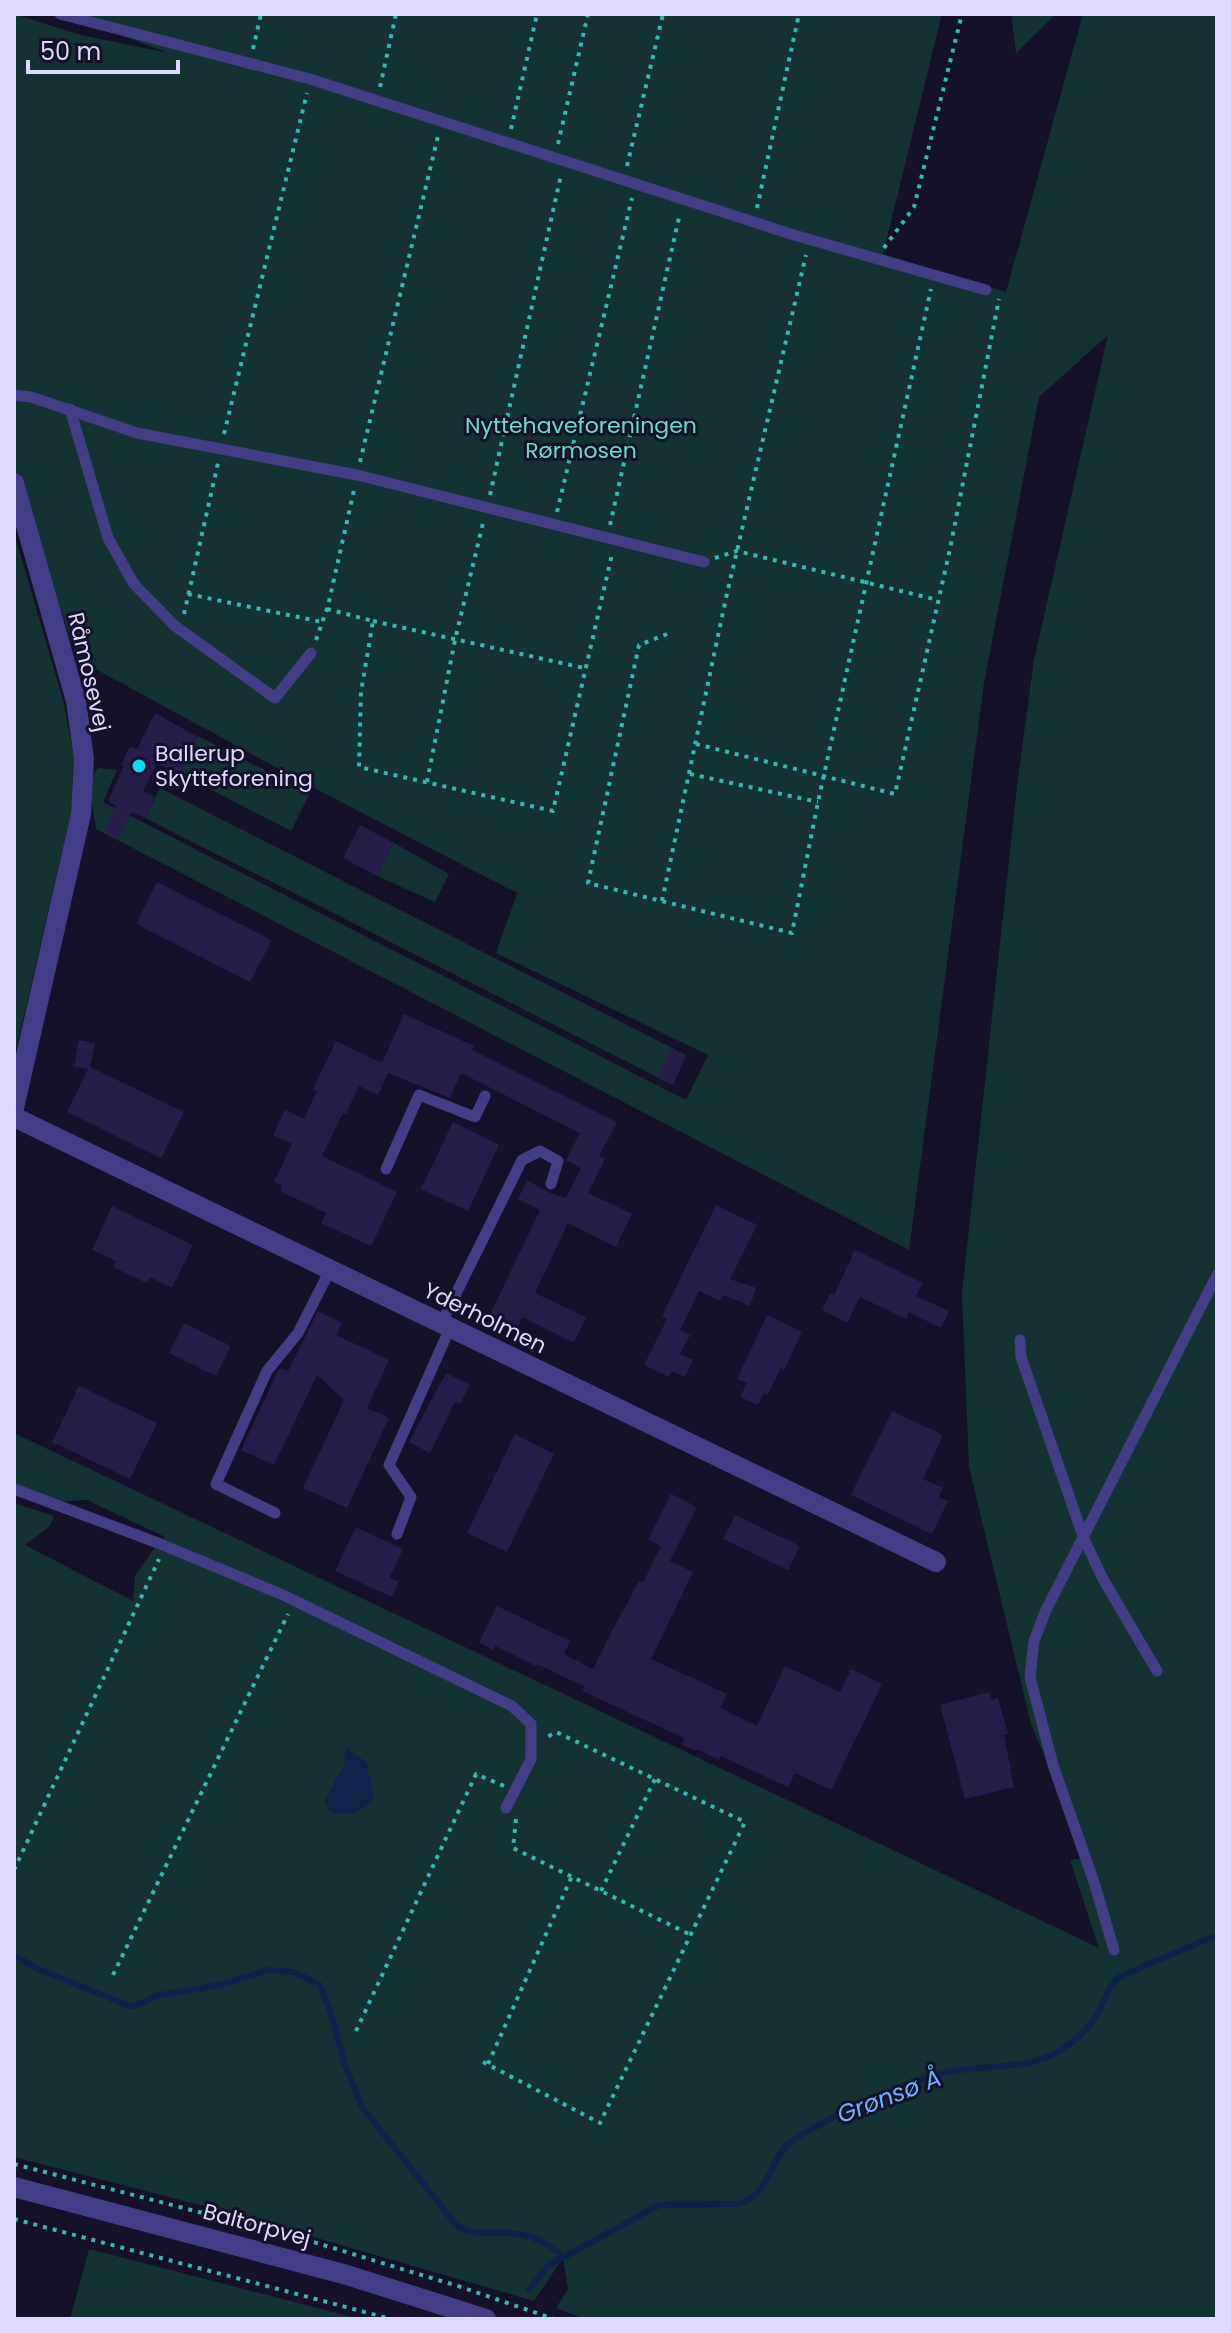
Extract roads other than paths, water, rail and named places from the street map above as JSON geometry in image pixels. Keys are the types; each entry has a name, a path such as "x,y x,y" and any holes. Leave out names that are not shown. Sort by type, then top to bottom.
{"street":[{"name":"Råmosevej","path":"14,483 76,701 84,759 81,814 14,1108"},
{"name":"Yderholmen","path":"14,1117 936,1562"},
{"name":"Baltorpvej","path":"14,2187 347,2275 486,2319"}],"lane":[{"path":"60,14 310,79 809,240 986,290"},
{"path":"14,395 70,409 137,433 357,475 704,562"},
{"path":"70,409 108,538 134,584 179,629 275,698 311,653"},
{"path":"386,1169 419,1095 475,1117 485,1096"},
{"path":"397,1534 411,1497 389,1465 445,1326 522,1160 540,1151 558,1161 551,1184"},
{"path":"275,1513 216,1484 267,1371 298,1333 330,1270"},
{"path":"1114,1950 1053,1765 1030,1677 1034,1641 1046,1610 1217,1275"},
{"path":"1020,1340 1021,1357 1084,1539 1103,1579 1157,1671"},
{"path":"14,1489 165,1546 294,1601 512,1706 531,1724 531,1759 506,1808"}],"water":[{"path":"346,1748 366,1762 374,1799 354,1814 333,1814 324,1802 344,1765"}],"waterway":[{"name":"Grønsø Å","path":"529,2290 548,2266 659,2205 738,2204 748,2200 761,2189 777,2159 791,2142 867,2100 947,2072 1026,2063 1057,2053 1090,2024 1110,1988 1121,1976 1217,1935"},
{"path":"14,1955 36,1968 132,2007 156,1996 220,1985 268,1970 294,1972 320,1985 345,2065 362,2107 457,2226 473,2232 526,2235 543,2242 564,2257"}],"place":[{"name":"Ballerup Skytteforening","path":"139,766"}],"park label":[{"name":"Nyttehaveforeningen Rørmosen","path":"581,438"}]}
